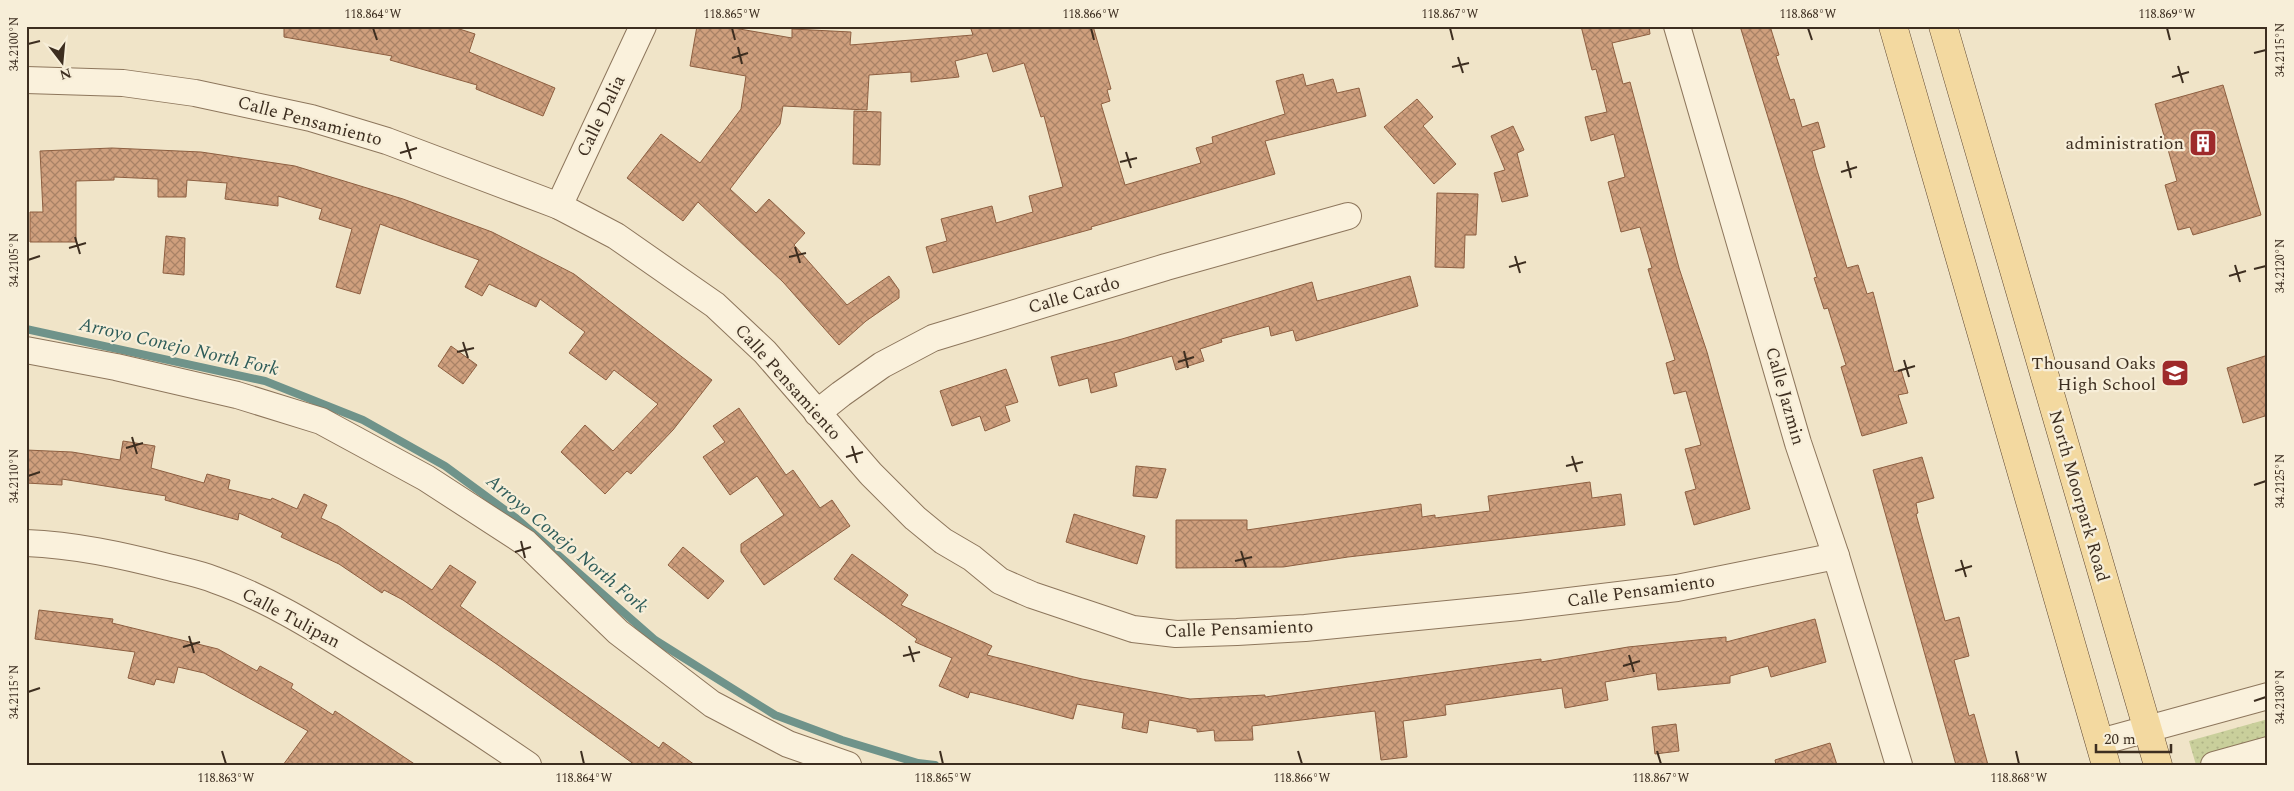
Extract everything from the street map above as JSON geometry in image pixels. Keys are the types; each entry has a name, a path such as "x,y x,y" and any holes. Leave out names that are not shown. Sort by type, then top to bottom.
{"main road":[{"path":"1893,26 2103,753"},
{"name":"North Moorpark Road","path":"1943,26 2158,765"}],"street":[{"name":"Calle Dalia","path":"559,206 643,26"},
{"name":"Calle Jazmin","path":"1677,26 1798,443 1836,556 1899,765"},
{"name":"Calle Pensamiento","path":"26,80 124,83 186,92 311,118 387,141 559,206 616,236 715,305 765,352 871,474 915,518 943,541 972,558 1000,581 1032,596 1133,629 1176,634 1237,632 1305,628 1519,607 1677,588 1836,556"},
{"name":"Calle Cardo","path":"817,413 882,365 933,338 1348,216"},
{"path":"26,350 116,367 237,395 321,421 426,478 526,543 618,632 712,704 788,744 848,765"},
{"name":"Calle Tulipan","path":"26,542 110,552 215,580 245,592 341,644 448,711 528,765"},
{"path":"2103,753 2147,729 2268,696"},
{"path":"2214,765 2268,750"}],"green space":[{"path":"2268,719 2268,765 2196,765 2189,741"}],"building":[{"path":"284,26 450,26 475,34 469,52 555,88 543,116 476,89 477,85 390,60 392,56 284,37"},
{"path":"697,26 722,26 792,38 792,29 851,32 850,45 973,35 970,26 1093,26 1111,89 1107,90 1110,101 1101,104 1125,185 1201,163 1196,148 1213,143 1212,137 1285,114 1276,81 1303,74 1306,86 1333,79 1337,93 1359,88 1366,116 1265,141 1275,174 1091,227 1092,229 933,273 926,247 947,241 941,219 992,206 996,223 1033,212 1029,196 1063,187 1044,116 1041,117 1024,63 993,72 987,53 955,61 959,77 911,82 911,72 869,75 867,110 783,106 780,124 730,189 756,213 769,199 805,233 794,245 847,305 889,276 899,290 899,298 866,321 839,345 783,282 698,202 683,221 627,178 661,134 700,163 741,109 746,76 690,66"},
{"path":"1581,26 1649,26 1650,34 1612,43 1623,84 1630,82 1679,268 1707,352 1750,509 1694,525 1685,492 1696,489 1685,449 1701,445 1686,391 1674,394 1666,363 1675,360 1648,269 1652,268 1640,227 1621,232 1608,182 1625,177 1614,134 1591,141 1585,117 1607,112 1596,69 1592,70"},
{"path":"1740,26 1770,26 1779,55 1776,56 1790,100 1794,99 1802,127 1818,122 1825,147 1812,151 1816,167 1847,268 1858,265 1867,294 1873,292 1894,372 1901,370 1908,393 1898,395 1907,423 1862,436 1841,367 1846,365 1828,308 1824,309 1814,278 1817,277"},
{"name":"administration","path":"2223,85 2261,215 2193,235 2190,227 2178,230 2165,185 2177,181 2155,104"},
{"path":"1417,99 1433,117 1423,126 1456,164 1434,184 1384,127"},
{"path":"854,111 881,112 880,165 853,164"},
{"path":"1513,126 1524,150 1517,153 1528,196 1502,202 1494,173 1505,170 1491,136"},
{"path":"112,148 201,152 295,166 403,199 492,232 574,274 712,380 673,430 631,474 627,471 605,494 561,452 585,425 613,451 658,404 614,370 606,380 569,353 585,332 540,299 536,307 489,284 482,296 465,287 479,260 380,224 360,294 336,287 352,229 319,219 322,209 278,196 278,206 225,199 227,183 187,180 186,197 158,197 158,179 114,177 114,180 76,181 76,242 30,242 30,212 43,212 40,151"},
{"path":"1437,193 1478,194 1476,235 1465,235 1464,268 1435,267"},
{"path":"166,236 185,238 184,275 163,273"},
{"path":"1410,276 1418,306 1296,341 1293,330 1271,336 1269,326 1221,339 1222,342 1200,349 1204,361 1176,370 1172,356 1114,373 1117,386 1091,393 1088,378 1059,386 1051,357 1122,339 1312,282 1317,301"},
{"path":"451,346 477,365 463,384 438,366"},
{"path":"2268,355 2268,415 2243,423 2227,368"},
{"path":"1006,369 1018,402 1005,406 1010,421 985,431 980,416 952,426 940,391"},
{"path":"739,408 786,475 793,470 820,508 832,500 850,526 764,585 741,552 741,544 784,515 757,476 730,495 703,457 725,442 713,426"},
{"path":"123,441 155,446 151,468 204,483 207,474 230,480 228,489 271,500 272,498 297,509 304,494 327,505 321,518 338,526 432,590 450,565 476,582 460,606 659,748 663,742 695,765 635,765 498,665 403,600 384,590 382,593 339,564 281,537 283,533 239,513 238,520 165,500 166,496 62,479 62,485 26,483 26,450 72,452 120,460"},
{"path":"1922,457 1934,498 1916,503 1918,513 1916,514 1945,621 1959,617 1969,656 1954,660 1969,716 1974,714 1988,765 1956,765 1873,470"},
{"path":"1136,466 1166,469 1157,498 1133,496"},
{"path":"1590,482 1592,498 1621,494 1625,525 1348,557 1283,567 1176,568 1176,520 1247,520 1247,530 1421,504 1422,517 1435,515 1435,518 1490,511 1488,496"},
{"path":"1074,514 1145,536 1137,564 1066,542"},
{"path":"683,547 724,581 708,599 668,565"},
{"path":"852,554 908,595 901,605 992,646 987,655 1082,679 1190,699 1265,695 1265,697 1541,659 1541,662 1628,647 1726,637 1726,642 1815,619 1826,662 1771,677 1768,666 1730,676 1730,683 1658,690 1656,673 1605,682 1608,700 1565,708 1562,688 1445,705 1446,715 1403,721 1407,757 1381,760 1375,711 1252,726 1253,740 1215,741 1214,730 1197,732 1197,729 1149,720 1147,733 1122,728 1124,713 1077,704 1073,719 970,692 968,698 939,686 952,658 915,642 917,639 834,579"},
{"path":"39,610 113,619 112,623 218,649 257,671 260,666 293,684 291,688 333,715 335,711 416,765 283,765 308,731 204,673 178,667 174,683 156,679 154,685 128,678 135,652 35,639"},
{"path":"1676,724 1679,751 1655,754 1652,727"},
{"path":"1830,743 1837,765 1776,765 1775,760"}],"waterway":[{"name":"Arroyo Conejo North Fork","path":"26,329 265,381 363,420 445,466 516,518 655,640 775,715 842,740 918,763 935,765"}],"place":[{"name":"administration","path":"2203,143"},
{"name":"Thousand Oaks High School","path":"2175,373"}]}
